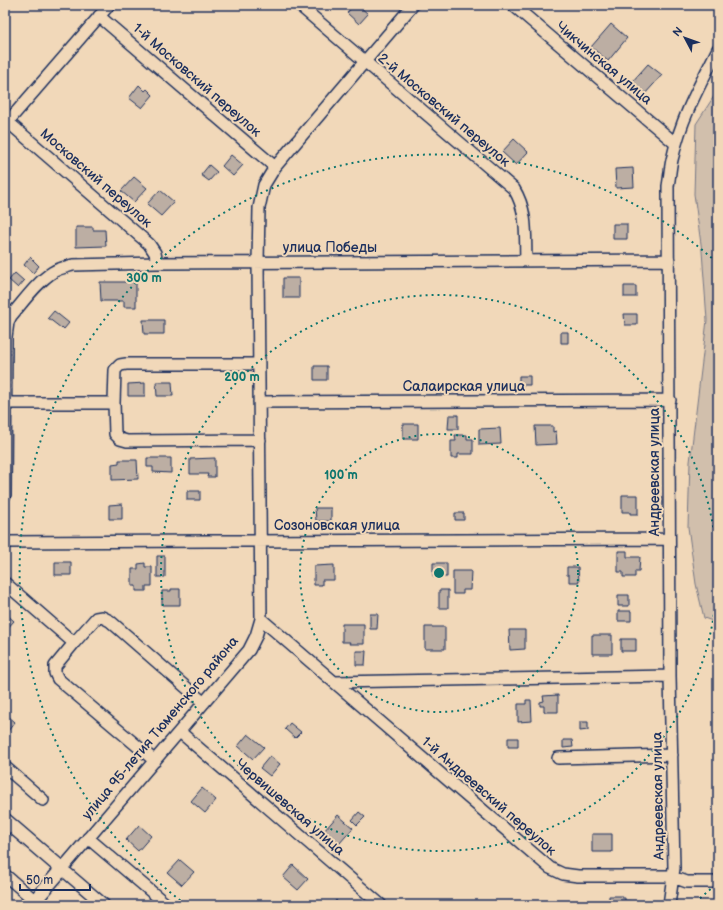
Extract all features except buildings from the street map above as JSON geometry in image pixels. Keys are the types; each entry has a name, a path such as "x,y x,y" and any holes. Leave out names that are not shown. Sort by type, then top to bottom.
{"street":[{"path":"6,123 109,5"},
{"name":"2-й Московский переулок","path":"299,5 514,189 524,211 526,260"},
{"name":"улица 95-летия Тюменского района","path":"35,903 88,838 155,762 249,650 256,636 261,619 258,262 259,208 264,186 275,167 413,5"},
{"name":"Чикчинская улица","path":"512,5 676,144"},
{"name":"1-й Московский переулок","path":"99,16 275,167"},
{"name":"Андреевская улица","path":"669,905 674,868 670,676 668,186 673,154 687,111 718,49"},
{"name":"Московский переулок","path":"6,123 149,244 155,253 157,263"},
{"name":"улица Победы","path":"8,313 53,272 73,265 258,262 669,260"},
{"path":"5,495 5,388 6,329 8,313"},
{"path":"259,364 120,365 115,370 114,403 115,434 120,439 127,441 260,440"},
{"name":"Салаирская улица","path":"259,402 670,400"},
{"path":"6,403 114,403"},
{"name":"Созоновская улица","path":"5,542 669,539"},
{"path":"5,582 74,643"},
{"path":"155,762 58,678 55,673 55,666 74,643 96,618 102,617 110,621 204,703"},
{"name":"1-й Андреевский переулок","path":"261,619 550,868 563,874 578,876 673,877 687,882 718,882"},
{"path":"334,682 670,676"},
{"name":"Червишевская улица","path":"180,732 381,905"},
{"path":"558,758 672,755"},
{"path":"5,768 43,800"},
{"path":"5,820 104,905"},
{"path":"88,838 166,905"},
{"path":"5,875 35,903"}],"shaded area":[{"path":"718,90 718,623 704,618 696,584 688,527 690,462 707,320 702,251 694,194 696,124"}]}
